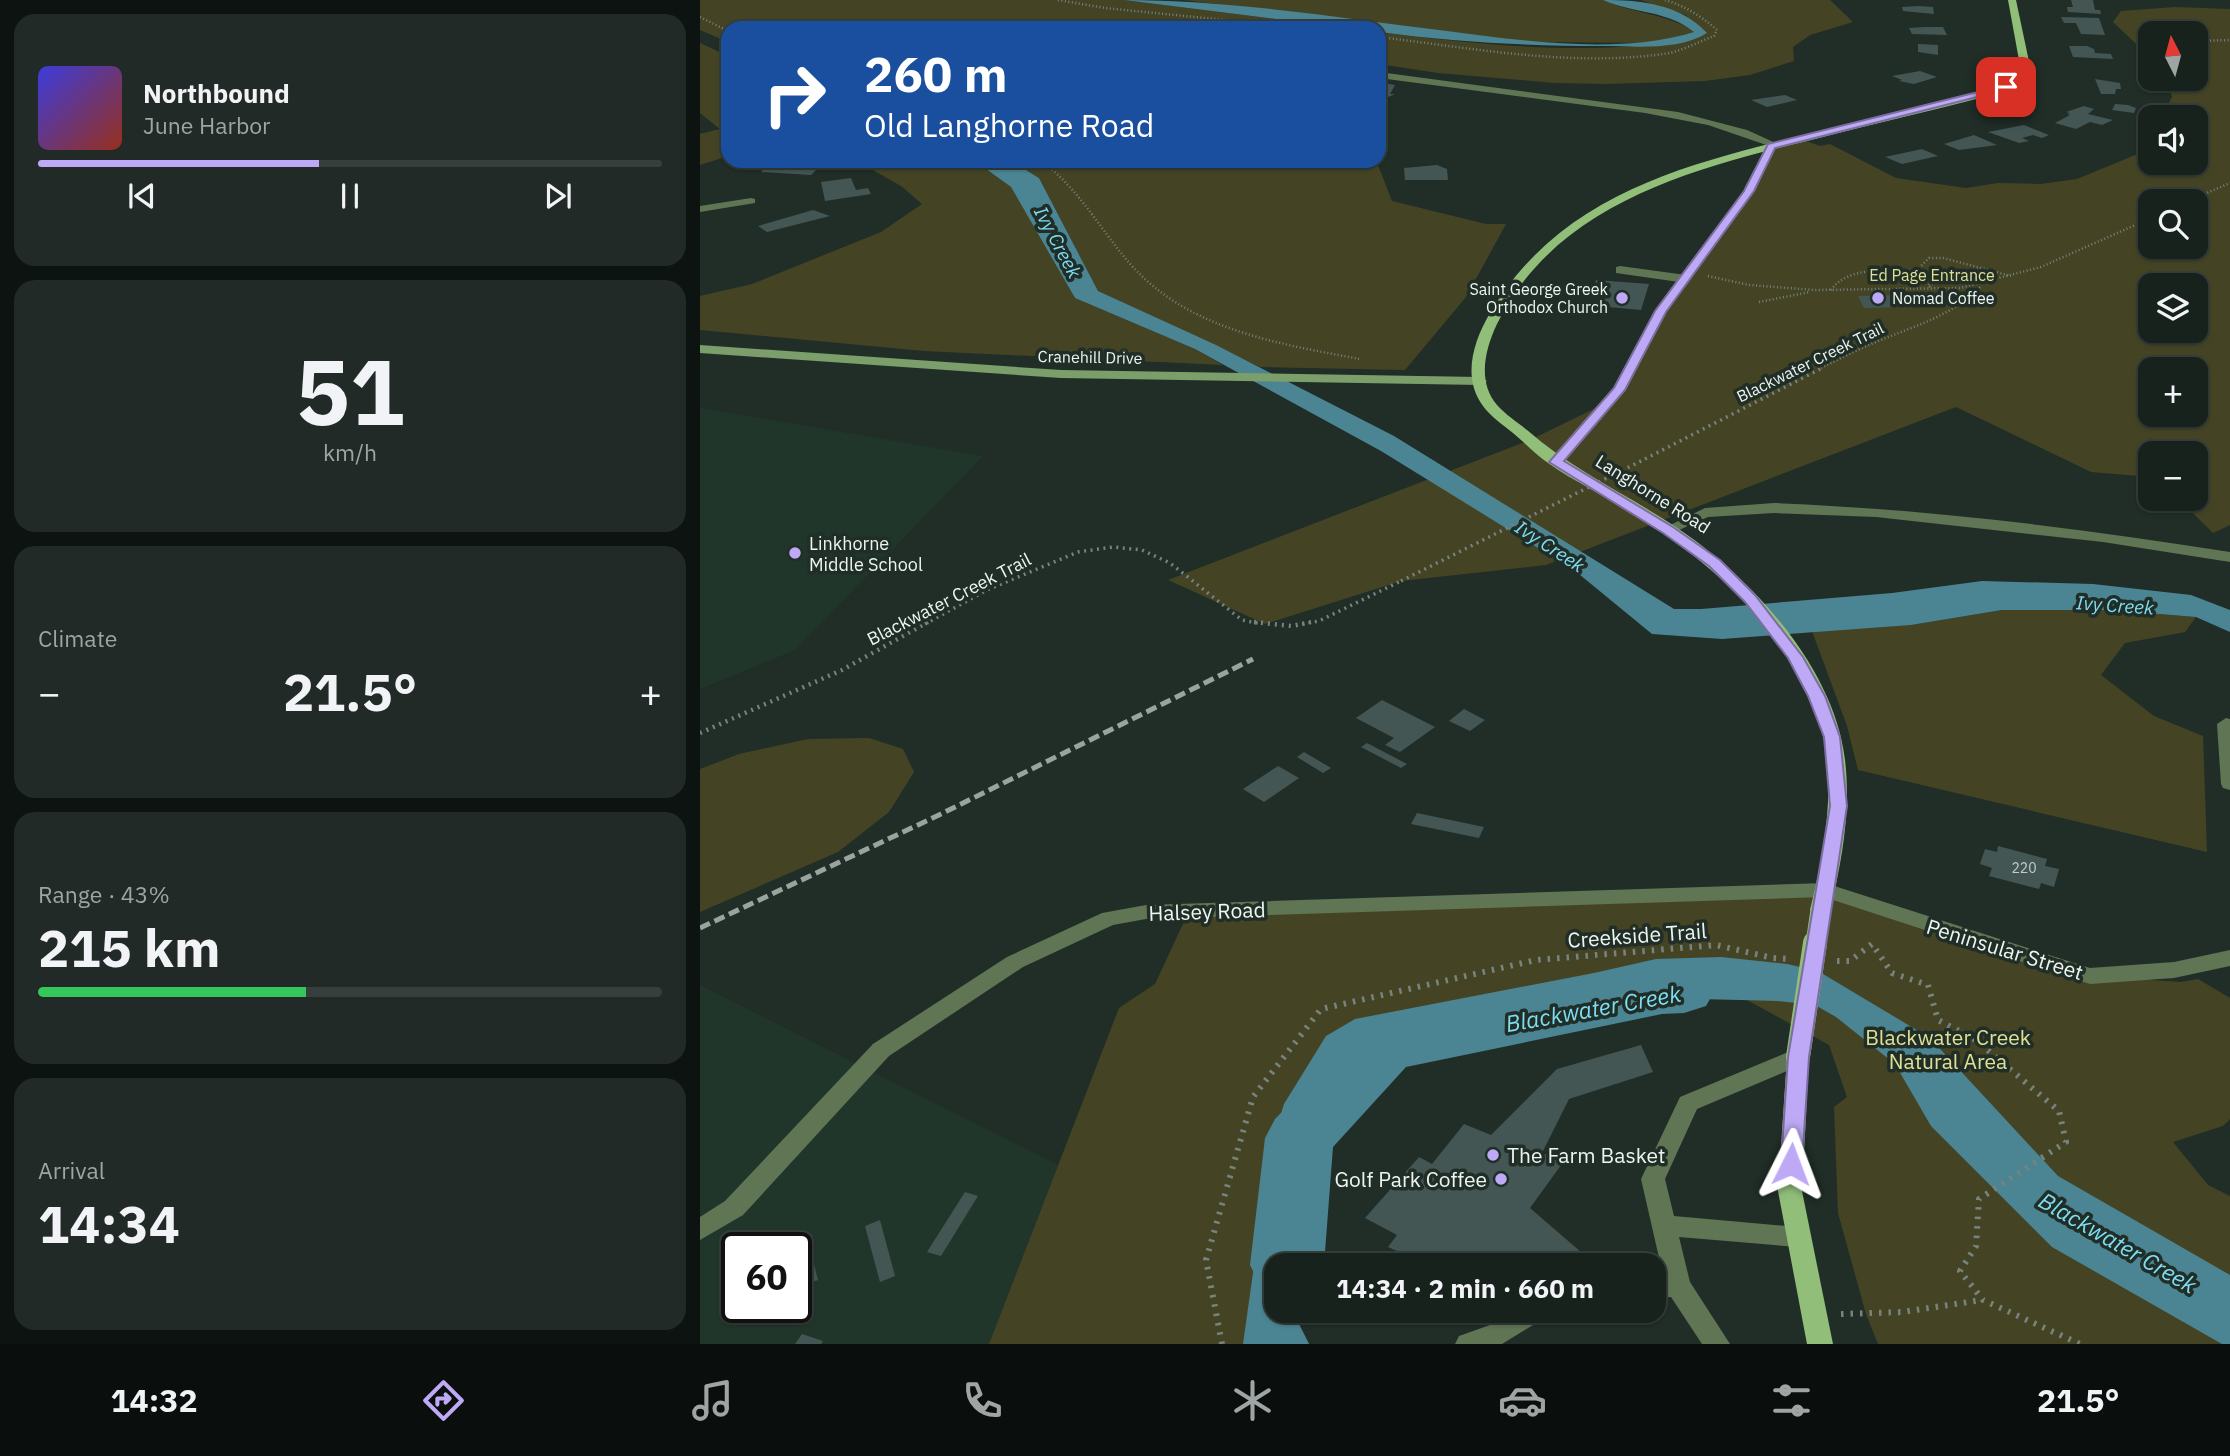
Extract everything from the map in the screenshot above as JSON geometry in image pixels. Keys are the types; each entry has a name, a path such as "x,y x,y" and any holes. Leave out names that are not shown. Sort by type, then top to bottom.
{"main road":[{"path":"1480,381 1478,367 1485,329 1522,275 1548,246 1568,229 1612,200 1656,179 1773,146 2006,87 2026,71 2012,0"},
{"name":"Cranehill Drive","path":"700,349 994,371 1480,381"},
{"name":"Langhorne Road","path":"1480,381 1485,398 1497,413 1556,462 1668,530 1715,563 1750,598 1795,657 1816,696 1832,737 1838,806 1798,1057 1790,1191 1812,1315 1820,1344"}],"street":[{"path":"1386,76 1513,94 1630,106 1710,122 1773,146 1749,191 1661,311 1619,390 1556,462"},
{"path":"700,209 751,201"},
{"path":"1620,270 1685,280"},
{"path":"1668,530 1705,513 1774,508 1876,512 1990,522 2230,557"},
{"path":"2226,724 2230,784"},
{"name":"Peninsular Street","path":"1822,900 2090,976 2174,970 2230,958"},
{"name":"Halsey Road","path":"700,1230 734,1208 881,1050 1015,962 1109,918 1146,912 1822,900"},
{"path":"1665,1253 1664,1225 1653,1179 1688,1103 1798,1057"},
{"path":"1664,1225 1797,1237"},
{"path":"1666,1286 1717,1344"},
{"path":"1468,1344 1498,1334 1515,1323"}],"path":[{"path":"1058,0 1105,8 1235,21"},
{"path":"1386,38 1527,54 1613,58 1666,54 1714,36 1717,30 1703,18 1684,5 1665,0"},
{"path":"700,17 721,28"},
{"path":"2208,41 2230,40"},
{"path":"1052,168 1078,195 1133,268 1169,299 1229,329 1287,345 1370,361"},
{"path":"2208,193 2230,184"},
{"path":"1685,280 1814,290 1932,289 1982,284 2041,267 2138,224"},
{"path":"1831,290 1837,281 1852,275 1917,270 1929,258 2011,276"},
{"path":"1917,270 1922,275 1934,278 1936,283 1928,285 1932,289"},
{"name":"Blackwater Creek Trail","path":"700,733 842,670 987,590 1079,552 1112,547 1142,550 1170,563 1242,620 1266,625 1292,626 1319,621 1863,348 1950,310 1974,295 1982,284"},
{"path":"1759,302 1814,290"},
{"path":"1874,290 1877,296"},
{"path":"1822,961 1850,961 1872,944 1892,973 1928,985 1938,1020 1976,1040 2059,1111 2066,1142 1979,1199 1976,1246 1960,1271 1983,1300 2080,1344"},
{"name":"Creekside Trail","path":"1222,1344 1206,1260 1253,1097 1321,1009 1535,960 1716,945 1773,958 1797,959"},
{"path":"1812,1315 1902,1312 1983,1300"}],"shaded area":[{"name":"Linkhorne Middle School","path":"700,408 983,456 795,650 700,689"},
{"path":"700,985 1058,1165 989,1344 700,1344"}],"green space":[{"path":"700,0 1124,0 1291,21 721,21 721,39 700,30"},
{"path":"1183,0 1603,0 1673,21 1695,32 1655,43 1530,42 1386,25 1386,21 1356,21"},
{"path":"1640,0 1830,0 1853,22 1810,35 1793,47 1794,61 1750,75 1705,81 1555,83 1438,73 1386,65 1386,33 1499,45 1622,47 1700,37 1686,15"},
{"name":"Ed Page Entrance","path":"2175,7 2230,9 2230,525 2213,533 2191,511 2208,511 2208,441 2138,441 2138,476 2091,472 1956,407 1546,565 1401,581 1265,624 1168,580 1530,440 1608,402 1678,289 1752,185 1771,146 1800,139 1820,146 1830,144 1896,178 1966,188 1998,183 2041,184 2077,179 2138,154 2138,175 2208,175 2208,105 2168,105 2172,97 2170,91 2208,91 2208,21 2138,21 2138,46 2113,22 2121,11"},
{"path":"700,43 721,53 721,158 700,165 700,134 720,129 700,113"},
{"path":"869,168 985,168 1011,187 1075,298 1195,349 1223,365 924,351 700,330 700,296 752,284 881,232 922,204 901,186"},
{"path":"1023,168 1379,168 1392,201 1486,224 1506,224 1466,297 1405,370 1260,367 1098,291 1039,178"},
{"path":"2002,610 2111,610 2196,617 2185,632 2125,643 2101,675 2154,716 2203,736 2207,852 1858,770 1847,726 1812,631 1911,625"},
{"path":"869,738 903,749 914,772 889,812 838,852 700,912 700,769 739,754 808,739"},
{"name":"Blackwater Creek Natural Area","path":"1825,890 2090,976 2181,982 2198,979 2230,998 2230,1119 2223,1126 2173,1142 2208,1185 2230,1196 2230,1344 1878,1344 1866,1314 1838,1213 1834,1107 1847,1097 1829,1045 1747,1000 1645,999 1514,1021 1386,1047 1327,1110 1307,1253 1264,1253 1264,1323 1298,1323 1309,1344 989,1344 1119,1008 1155,984 1189,911"}],"water":[{"path":"1124,0 1245,6 1372,21 1291,21"},
{"path":"1603,0 1645,3 1672,10 1696,23 1707,33 1683,43 1656,46 1490,43 1386,33 1386,23 1508,39 1571,44 1635,43 1694,32 1662,16"},
{"name":"Ivy Creek","path":"985,168 1023,168 1039,178 1098,291 1216,345 1394,436 1674,609 1892,593 1982,581 2093,584 2191,595 2230,610 2230,632 2196,617 2111,610 2002,610 1911,625 1722,639 1652,634 1574,570 1381,451 1195,349 1075,298 1011,187"},
{"path":"1721,957 1787,964 1818,971 1930,1038 2058,1176 2230,1275 2230,1344 2222,1344 2052,1247 1931,1126 1895,1064 1836,1017 1815,1005 1777,1001 1669,998 1556,1004 1371,1048 1331,1092 1318,1145 1305,1253 1264,1253 1264,1323 1298,1323 1309,1344 1243,1344 1271,1145 1284,1104 1326,1036 1355,1019 1656,959"}],"building":[{"path":"2071,0 2093,0 2095,10 2100,10 2101,14 2068,12 2067,7 2073,7"},
{"path":"1902,7 1933,7 1934,14 1903,11"},
{"path":"2061,17 2099,18 2105,35 2081,34 2076,23 2064,23"},
{"path":"1943,27 1947,35 1912,34 1909,28"},
{"path":"1918,44 1938,45 1938,55 1918,52"},
{"path":"2069,46 2087,46 2094,49 2095,53 2111,54 2113,59 2073,57"},
{"path":"1920,71 1937,77 1914,84 1899,81 1902,80 1892,76"},
{"path":"2095,79 2120,83 2121,89 2116,89 2115,94 2101,94"},
{"path":"1386,84 1395,85 1390,94 1395,94 1386,98"},
{"path":"1785,95 1797,100 1767,107 1751,100"},
{"path":"2115,104 2136,108 2134,113 2112,110"},
{"path":"2084,106 2094,109 2088,114 2113,120 2102,125 2090,122 2076,129 2055,123 2070,115 2066,112"},
{"path":"2024,125 2049,135 2042,138 2033,135 2022,138 2029,141 2019,143 1988,132"},
{"path":"1974,135 1997,145 1959,150 1944,144"},
{"path":"1922,149 1938,156 1902,164 1885,157"},
{"path":"1437,165 1447,169 1448,180 1405,180 1404,168"},
{"path":"765,168 818,168 811,175 761,172"},
{"path":"851,178 856,190 868,188 871,194 825,201 821,182"},
{"path":"813,210 830,216 767,232 758,226"},
{"name":"Saint George Greek Orthodox Church","path":"1596,280 1649,284 1641,310 1597,306 1603,291 1592,290"},
{"path":"1895,295 1902,307 1864,308 1858,296"},
{"path":"1382,700 1435,727 1400,752 1385,745 1394,738 1356,718"},
{"path":"1464,709 1485,720 1470,731 1449,721"},
{"path":"1367,743 1407,764 1401,768 1361,747"},
{"path":"1304,752 1331,768 1323,773 1297,757"},
{"path":"1278,766 1299,778 1264,802 1243,789"},
{"path":"1417,813 1484,827 1479,838 1411,824"},
{"path":"1998,846 2047,859 2045,866 2059,869 2054,887 2041,883 2039,889 1989,876 1992,868 1980,864 1985,849 1997,852"},
{"name":"The Farm Basket","path":"1641,1045 1653,1072 1569,1099 1542,1153 1564,1161 1530,1208 1582,1253 1401,1253 1388,1247 1397,1235 1365,1218 1419,1157 1432,1164 1464,1124 1491,1135 1557,1069"},
{"path":"965,1192 978,1196 941,1256 927,1252"},
{"path":"880,1220 895,1276 880,1282 865,1226"},
{"path":"812,1257 818,1280 812,1282"},
{"path":"802,1334 823,1341 821,1344 795,1344"}],"waterway":[{"name":"Blackwater Creek","path":"1288,1253 1299,1138 1386,1047 1662,991 1684,990"}],"railway":[{"path":"700,928 939,815 1253,659"}],"place":[{"name":"Saint George Greek Orthodox Church","path":"1622,298"},
{"name":"Nomad Coffee","path":"1878,298"},
{"name":"Linkhorne Middle School","path":"795,553"},
{"name":"The Farm Basket","path":"1493,1155"},
{"name":"Golf Park Coffee","path":"1501,1179"}],"route":[{"path":"1791,1164 1798,1057 1838,806 1832,737 1816,696 1795,657 1750,598 1715,563 1668,530 1556,462 1619,390 1661,311 1749,191 1771,146 2006,87"}]}
